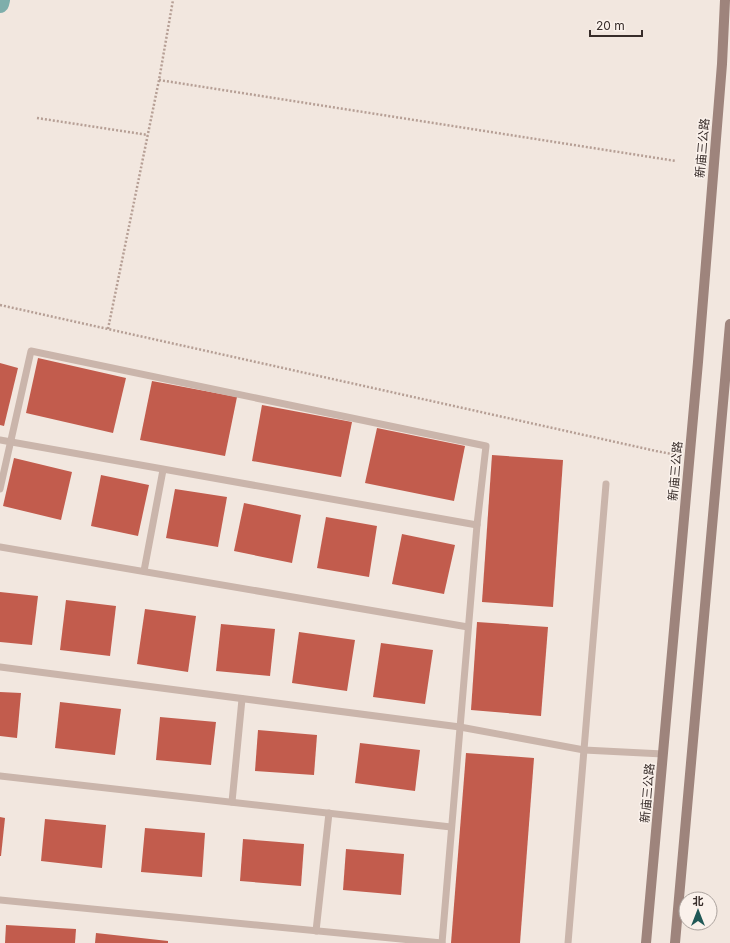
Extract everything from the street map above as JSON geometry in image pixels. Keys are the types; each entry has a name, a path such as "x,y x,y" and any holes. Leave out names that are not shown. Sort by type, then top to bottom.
{"main road":[{"name":"新庙三公路","path":"646,943 722,64 725,0"},
{"path":"675,943 730,324"}],"lane":[{"path":"0,488 31,351 486,446 477,525 442,943 0,900"},
{"path":"0,440 477,525"},
{"path":"144,571 163,470"},
{"path":"568,943 606,484"},
{"path":"0,547 468,627"},
{"path":"0,667 460,727 584,750 663,754"},
{"path":"232,802 242,699"},
{"path":"0,776 451,827"},
{"path":"316,931 329,813"}],"path":[{"path":"108,329 159,80 173,0"},
{"path":"159,80 676,161"},
{"path":"37,118 148,135"},
{"path":"0,305 656,451 689,457"}],"building":[{"path":"38,358 126,378 113,433 26,413"},
{"path":"0,363 18,368 4,426 0,425"},
{"path":"152,381 237,397 225,456 140,440"},
{"path":"262,405 352,422 341,477 252,461"},
{"path":"377,428 465,446 454,501 365,483"},
{"path":"492,455 563,460 553,607 482,602"},
{"path":"14,458 72,472 61,520 3,506"},
{"path":"101,475 149,485 138,536 91,526"},
{"path":"175,489 227,497 218,547 166,538"},
{"path":"244,503 301,515 292,563 234,551"},
{"path":"326,517 377,526 369,577 317,568"},
{"path":"402,534 455,545 444,594 392,584"},
{"path":"0,592 38,596 32,645 0,642"},
{"path":"66,600 116,606 110,656 60,650"},
{"path":"145,609 196,616 188,672 137,664"},
{"path":"477,622 548,627 541,716 471,710"},
{"path":"221,624 275,629 270,676 216,671"},
{"path":"299,632 355,640 347,691 292,683"},
{"path":"381,643 433,650 425,704 373,697"},
{"path":"0,692 21,693 17,738 0,736"},
{"path":"60,702 121,709 115,755 55,748"},
{"path":"160,717 216,722 211,765 156,760"},
{"path":"258,730 317,735 314,775 255,771"},
{"path":"360,743 420,750 415,791 355,783"},
{"path":"466,753 534,758 520,943 451,943"},
{"path":"0,817 5,818 1,856 0,856"},
{"path":"45,819 106,825 102,868 41,861"},
{"path":"145,828 205,833 202,877 141,872"},
{"path":"243,839 304,844 301,886 240,881"},
{"path":"346,849 404,854 401,895 343,890"},
{"path":"6,925 76,929 75,943 5,943"},
{"path":"96,933 168,941 168,943 95,943"}],"waterway":[{"path":"0,4 1,0"}]}
